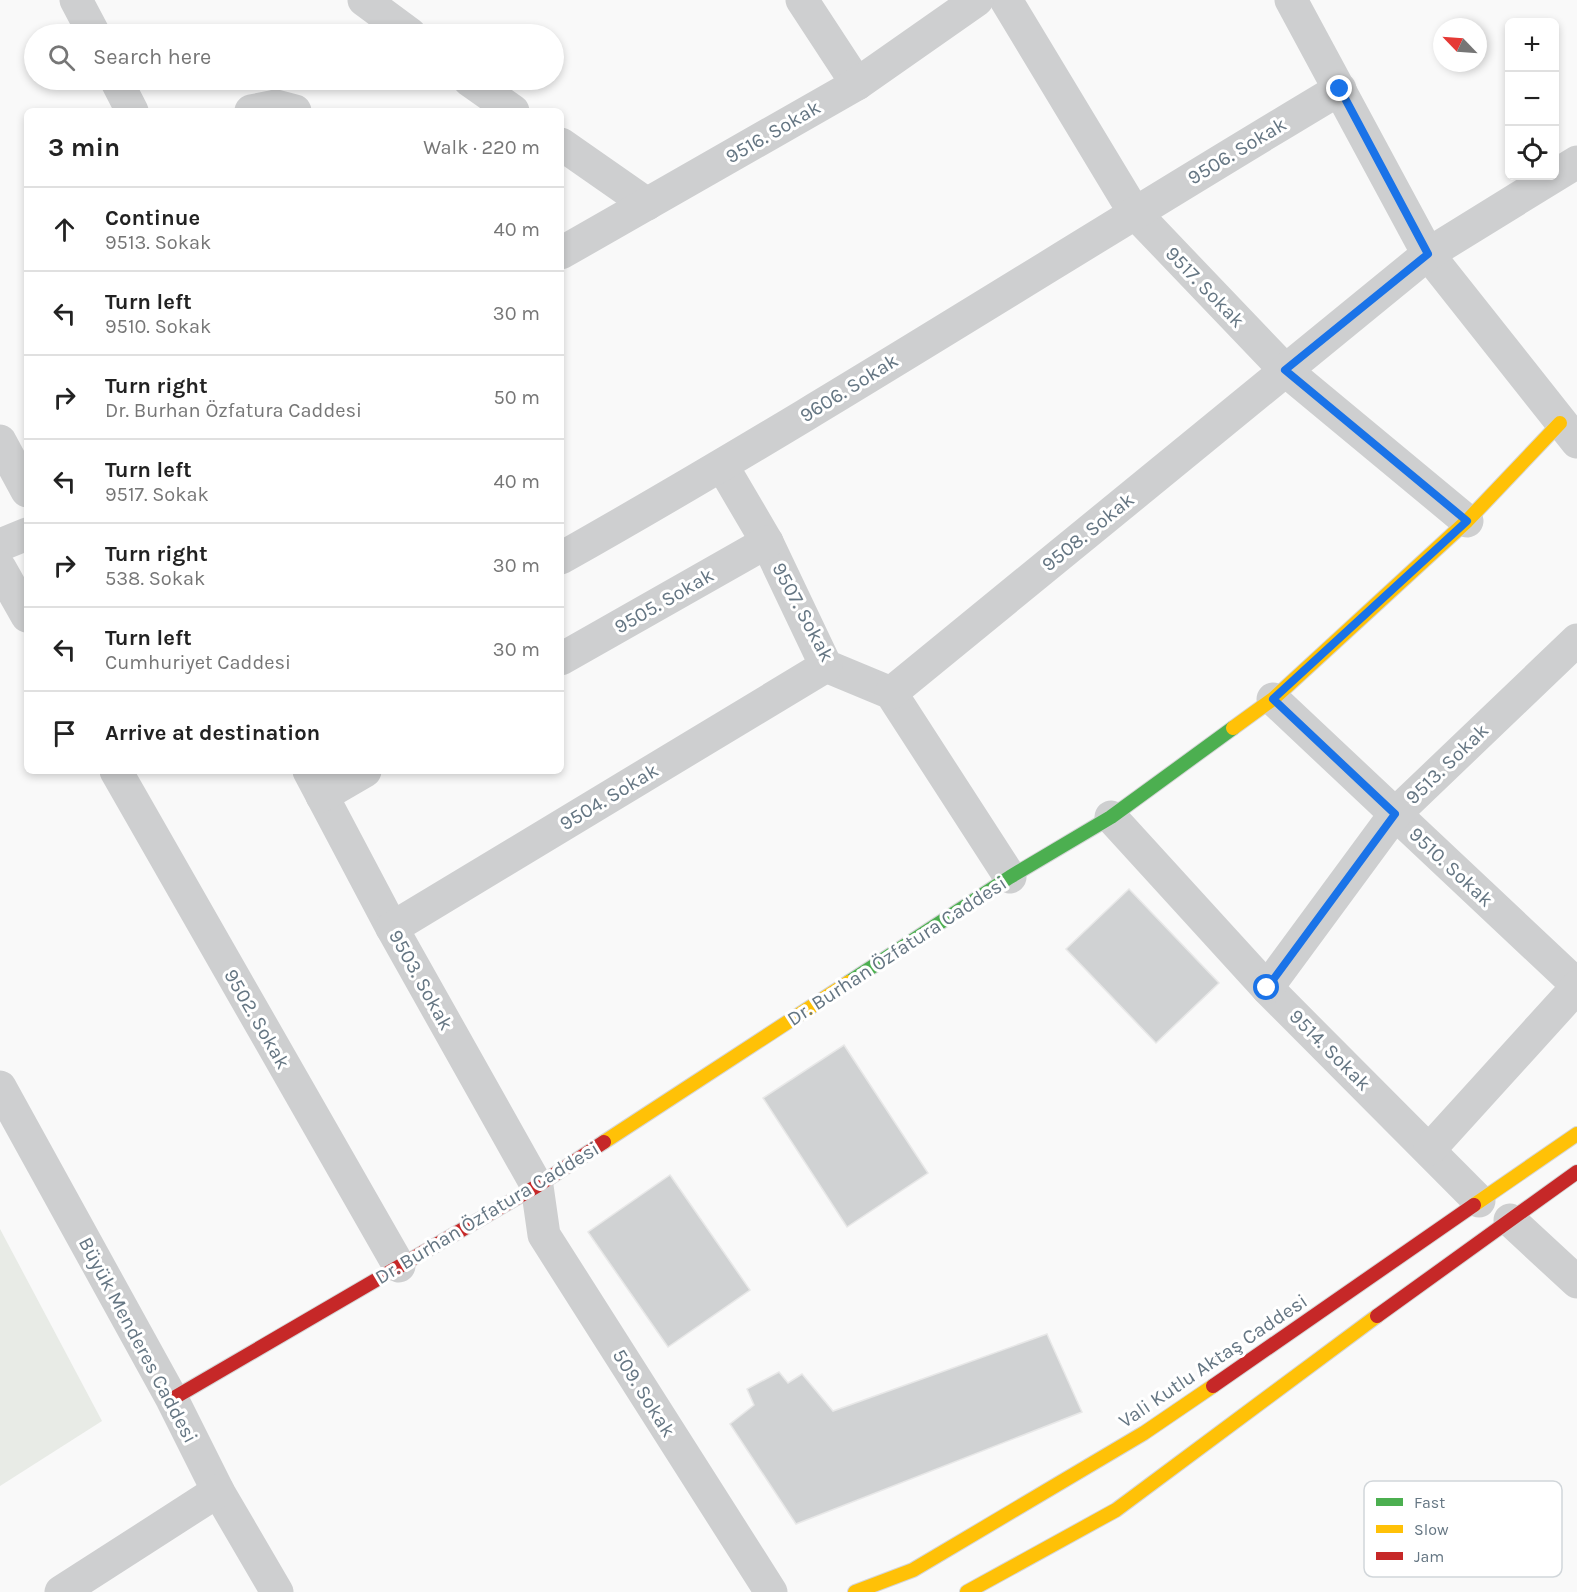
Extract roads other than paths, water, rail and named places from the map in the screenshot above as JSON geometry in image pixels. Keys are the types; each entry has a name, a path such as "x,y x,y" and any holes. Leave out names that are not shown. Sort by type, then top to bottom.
{"street":[{"path":"76,0 89,24"},
{"path":"364,0 396,24"},
{"path":"802,0 858,84"},
{"name":"9516. Sokak","path":"564,251 858,84 977,0"},
{"name":"9517. Sokak","path":"1006,0 1134,212 1285,370 1467,521"},
{"path":"1291,0 1428,254 1568,432"},
{"name":"9506. Sokak","path":"1134,212 1340,89"},
{"path":"121,90 130,108"},
{"path":"483,90 509,108"},
{"path":"266,108 276,106 284,108"},
{"path":"564,146 647,204"},
{"name":"9508. Sokak","path":"891,693 1428,254 1577,162"},
{"name":"9606. Sokak","path":"564,556 723,467 1134,212"},
{"name":"Dr. Burhan Özfatura Caddesi","path":"172,1398 537,1186 1010,877 1111,816 1273,699 1568,432"},
{"path":"0,441 24,485"},
{"name":"9507. Sokak","path":"723,467 767,542 826,666 891,693"},
{"path":"0,545 24,535"},
{"name":"9505. Sokak","path":"564,657 767,542"},
{"path":"0,568 24,611"},
{"name":"9513. Sokak","path":"1267,988 1395,814 1577,640"},
{"name":"9504. Sokak","path":"392,928 826,666"},
{"path":"891,693 1010,877"},
{"name":"9510. Sokak","path":"1273,699 1577,986"},
{"name":"9502. Sokak","path":"118,774 399,1266"},
{"path":"316,783 353,774"},
{"name":"9503. Sokak","path":"316,783 392,928 537,1186"},
{"name":"9514. Sokak","path":"1111,816 1267,988 1430,1149 1479,1201"},
{"path":"1430,1149 1577,986"},
{"name":"Büyük Menderes Caddesi","path":"0,1087 172,1398 218,1491 277,1592"},
{"name":"Vali Kutlu Aktaş Caddesi","path":"855,1592 913,1570 1144,1433 1577,1134"},
{"path":"967,1592 1116,1510 1577,1172"},
{"name":"509. Sokak","path":"537,1186 544,1235 771,1592"},
{"path":"1510,1220 1577,1282"},
{"path":"61,1592 218,1491"}]}
